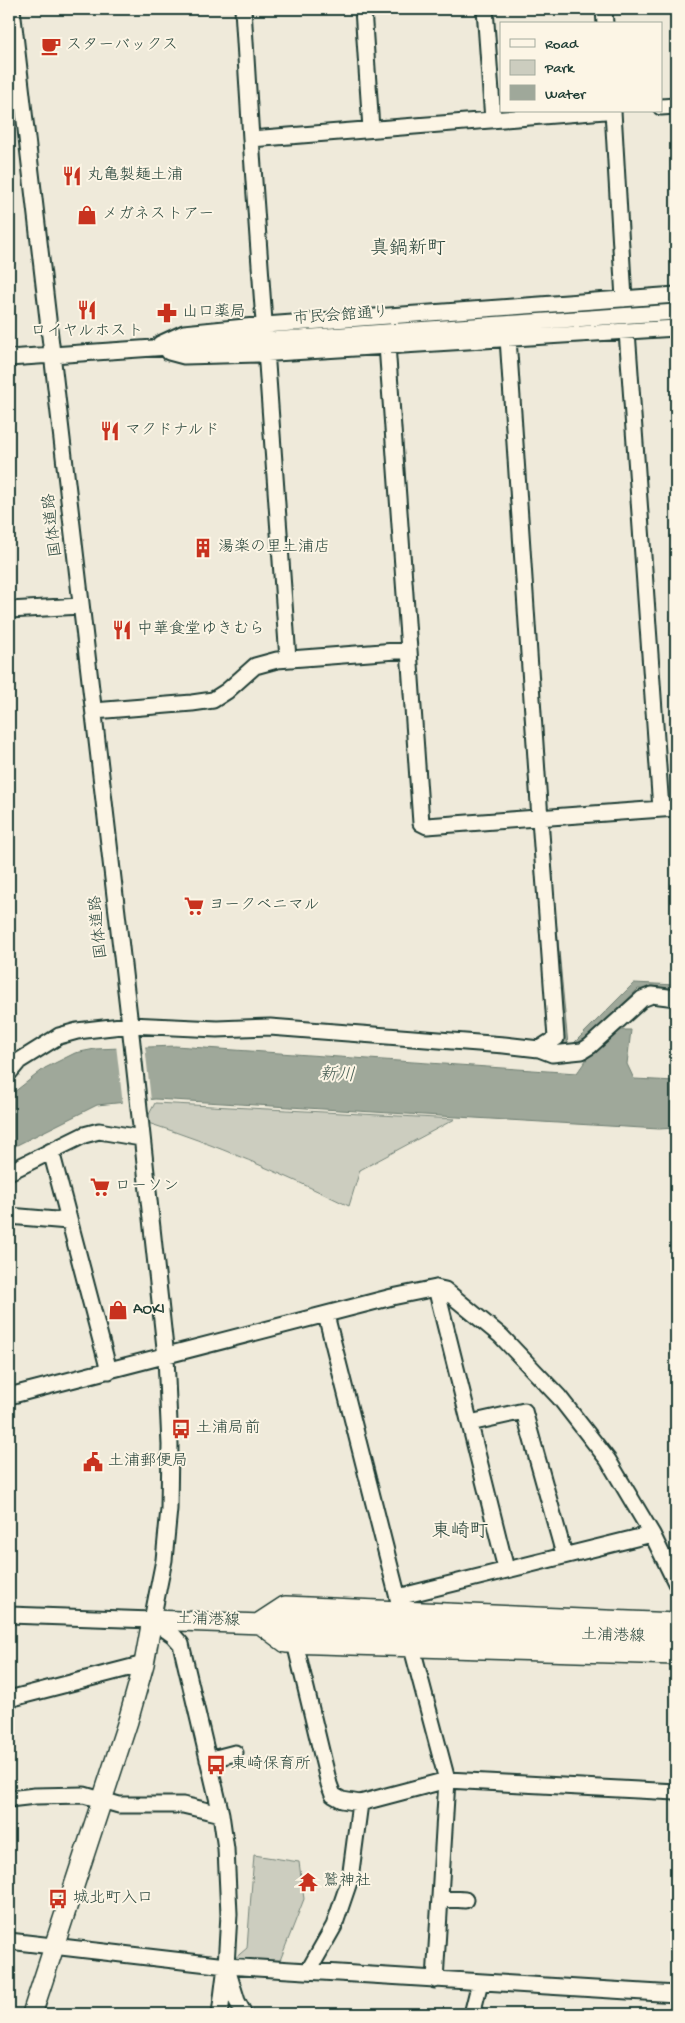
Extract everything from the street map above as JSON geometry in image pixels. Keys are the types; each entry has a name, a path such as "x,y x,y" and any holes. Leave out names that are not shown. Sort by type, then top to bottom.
{"main road":[{"path":"259,1623 286,1606 400,1603 676,1623"},
{"name":"土浦港線","path":"32,2014 128,1721 144,1664 152,1620 259,1623 412,1639 676,1639"},
{"path":"412,1639 676,1655"}],"street":[{"name":"国体道路","path":"12,9 94,711 166,1356 170,1446 168,1509 164,1560 152,1620"},
{"path":"243,9 288,659"},
{"path":"364,9 371,129"},
{"path":"484,9 493,120"},
{"path":"604,9 605,22"},
{"path":"662,107 676,106"},
{"path":"251,138 593,112"},
{"path":"613,112 624,299"},
{"path":"266,339 624,299 676,295"},
{"name":"市民会館通り","path":"9,358 676,312"},
{"path":"266,339 387,345 676,328"},
{"path":"387,345 422,823 427,826 669,809 627,331"},
{"path":"508,338 556,1038 540,1049"},
{"path":"9,610 81,606"},
{"path":"94,711 213,700 227,691 255,666 277,660 409,650"},
{"path":"9,1073 19,1062 59,1036 76,1031 270,1027 540,1049 552,1054 582,1051 642,999 652,995 676,998"},
{"path":"9,1172 84,1135 99,1131 110,1131 141,1138"},
{"path":"51,1151 68,1222 109,1371"},
{"path":"9,1216 68,1222"},
{"path":"9,1396 392,1297 436,1288 445,1290 501,1336 559,1397 608,1460 652,1534 676,1583"},
{"path":"436,1288 506,1569"},
{"path":"326,1315 400,1603 506,1569 652,1534"},
{"path":"470,1423 524,1411 564,1554"},
{"path":"9,1615 152,1620 173,1635 181,1644 221,1814 226,1849 229,1914 226,1966 220,2014"},
{"path":"412,1639 447,1780 435,1980"},
{"path":"296,1646 333,1795 342,1800 360,1803 447,1780 676,1792"},
{"path":"9,1699 144,1664"},
{"path":"208,1760 235,1754"},
{"path":"9,1800 79,1795 118,1805 183,1805 221,1814"},
{"path":"309,1970 334,1926 350,1879 360,1803"},
{"path":"440,1898 465,1900"},
{"path":"9,1941 226,1966 676,1994"},
{"path":"226,1966 237,2001 244,2014"},
{"path":"472,2014 480,1982"}],"green space":[{"path":"155,1103 455,1119 360,1170 349,1206 248,1160 145,1122"},
{"path":"254,1855 299,1862 304,1899 279,1963 233,1960 247,1948"}],"water":[{"path":"654,812 653,818 547,826 568,1045 574,1043 634,983 676,985 676,991 638,989 583,1043 563,1049 542,822"},
{"name":"新川","path":"622,1030 631,1030 627,1064 634,1079 676,1081 676,1128 659,1129 155,1099 97,1105 9,1149 9,1096 45,1068 75,1053 95,1049 175,1046 577,1073 591,1053 601,1043"}],"pier":[{"path":"116,1045 145,1045 151,1101 123,1105"}],"place":[{"name":"スターバックス","path":"51,46"},
{"name":"丸亀製麺土浦","path":"72,176"},
{"name":"メガネストアー","path":"87,215"},
{"name":"ロイヤルホスト","path":"87,310"},
{"name":"山口薬局","path":"167,313"},
{"name":"マクドナルド","path":"110,431"},
{"name":"湯楽の里土浦店","path":"203,548"},
{"name":"中華食堂ゆきむら","path":"122,630"},
{"name":"ヨークベニマル","path":"194,906"},
{"name":"ローソン","path":"100,1187"},
{"name":"AOKI","path":"118,1310"},
{"name":"土浦局前","path":"181,1429"},
{"name":"土浦郵便局","path":"93,1462"},
{"name":"東崎保育所","path":"216,1765"},
{"name":"鷲神社","path":"308,1882"},
{"name":"城北町入口","path":"58,1899"}],"district":[{"name":"真鍋新町","path":"408,249"},
{"name":"東崎町","path":"460,1532"}]}
